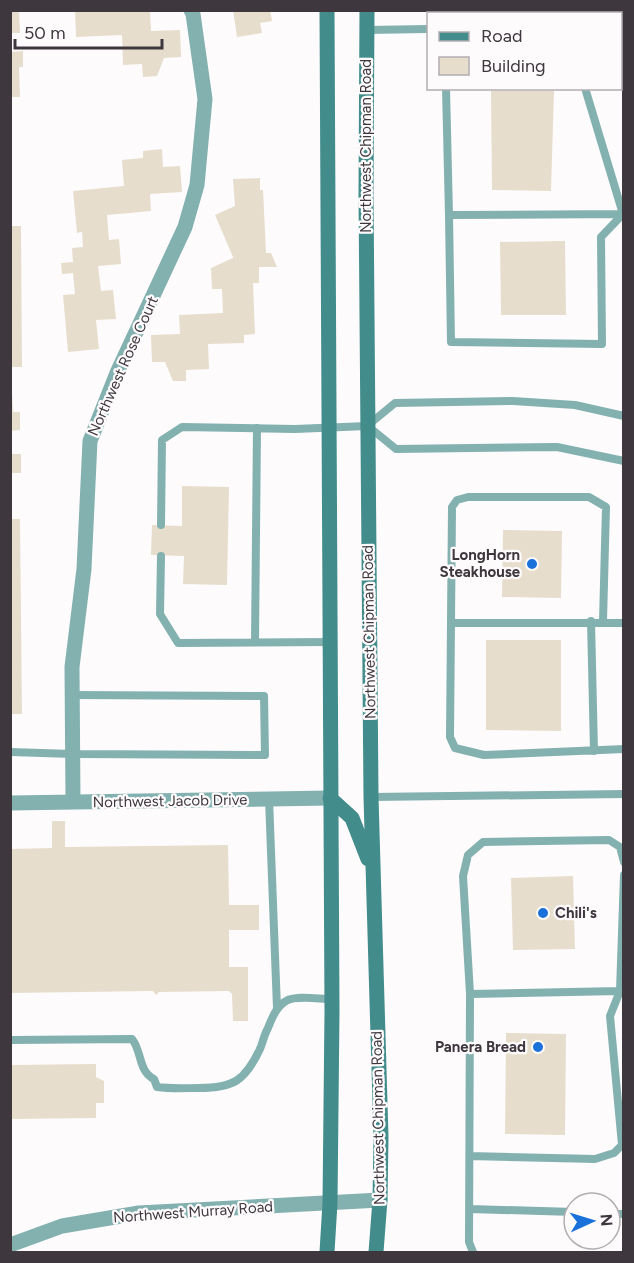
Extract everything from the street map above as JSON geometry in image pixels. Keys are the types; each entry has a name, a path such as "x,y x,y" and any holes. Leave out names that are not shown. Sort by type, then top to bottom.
{"main road":[{"path":"327,10 331,999 330,1203 327,1252"},
{"path":"355,10 367,30"},
{"name":"Northwest Chipman Road","path":"367,10 367,426 371,797 381,1137 376,1252"},
{"path":"330,798 352,818 373,871"}],"street":[{"name":"Northwest Rose Court","path":"73,802 72,667 84,569 90,441 117,374 185,227 196,185 205,99 191,10"},
{"name":"Northwest Jacob Drive","path":"10,803 330,798"},
{"name":"Northwest Murray Road","path":"10,1245 62,1226 139,1213 380,1200"}],"lane":[{"path":"367,30 427,28"},
{"path":"446,90 451,342 602,344 601,237 623,214"},
{"path":"586,90 623,214"},
{"path":"449,215 623,214"},
{"path":"161,525 162,440 182,427 367,426 395,403 513,401 574,405 624,416"},
{"path":"367,426 396,449 556,447 624,461"},
{"path":"255,642 257,428"},
{"path":"603,621 606,507 590,497 468,497 457,500 452,507 450,737 455,748 484,755 624,749"},
{"path":"161,556 160,614 178,643 329,642"},
{"path":"591,621 594,751"},
{"path":"452,623 603,621 624,623"},
{"path":"10,752 265,754 264,696 72,695"},
{"path":"371,797 624,794"},
{"path":"270,799 277,1008"},
{"path":"473,1252 469,1242 470,994 463,876 468,855 483,842 609,840 620,847 624,862"},
{"path":"470,1156 595,1159 614,1154 622,1145 610,1016 622,991 624,876"},
{"path":"470,994 622,991"},
{"path":"12,1040 132,1039 136,1044 147,1076 154,1079 157,1087 220,1088 236,1081 246,1072 261,1048 263,1037 277,1008 294,998 331,999"},
{"path":"470,1209 562,1212"}],"building":[{"path":"10,10 19,10 20,33 10,33"},
{"path":"75,10 150,10 151,31 180,30 181,57 164,58 157,76 143,77 142,64 123,65 122,35 76,37"},
{"path":"233,10 270,10 272,21 260,23 262,33 237,37"},
{"path":"23,51 23,67 19,67 20,97 10,97 10,52"},
{"path":"491,91 554,91 551,191 492,190"},
{"path":"162,149 163,167 180,166 182,192 150,194 151,211 107,215 109,240 119,239 121,264 98,266 101,291 113,290 116,319 96,320 99,349 68,352 63,295 75,294 73,273 62,274 61,263 73,262 72,248 83,247 82,232 77,233 73,191 124,186 122,160 143,158 143,151"},
{"path":"260,178 260,190 263,190 266,253 271,253 277,267 259,267 259,283 253,283 255,334 244,335 244,343 208,344 209,369 186,370 186,381 173,381 165,362 152,362 151,335 180,334 179,315 223,313 222,289 212,289 211,268 233,257 215,215 235,206 233,179"},
{"path":"10,226 21,226 22,367 10,367"},
{"path":"565,241 566,315 501,315 500,242"},
{"path":"10,392 12,392 13,412 20,412 20,430 10,431"},
{"path":"10,454 21,454 21,473 10,473"},
{"path":"182,486 229,487 227,585 183,584 184,556 151,555 152,525 182,526"},
{"path":"10,519 20,519 22,714 10,714"},
{"name":"LongHorn Steakhouse","path":"503,530 562,531 561,598 502,597"},
{"path":"486,640 561,640 561,731 486,730"},
{"path":"52,821 65,821 65,847 228,845 229,905 259,905 259,930 229,930 229,967 248,967 248,1021 233,1021 232,994 229,991 159,992 156,995 153,991 10,993 10,849 52,848"},
{"name":"Chili's","path":"573,876 575,949 513,950 511,878"},
{"path":"506,1033 566,1034 565,1135 505,1134"},
{"path":"96,1064 96,1077 104,1081 104,1103 96,1103 96,1118 10,1119 10,1065"}],"place":[{"name":"LongHorn Steakhouse","path":"532,564"},
{"name":"Chili's","path":"543,913"},
{"name":"Panera Bread","path":"538,1047"}]}
